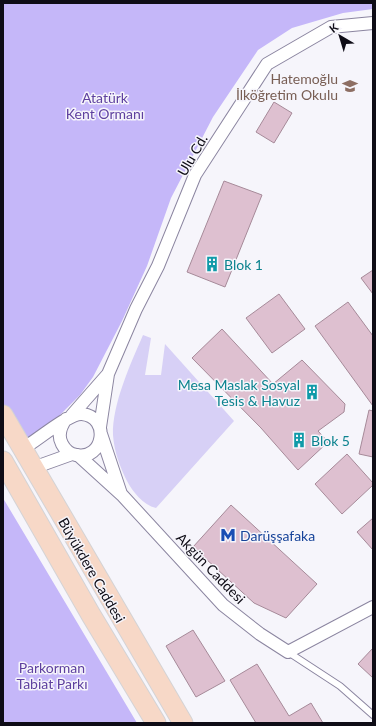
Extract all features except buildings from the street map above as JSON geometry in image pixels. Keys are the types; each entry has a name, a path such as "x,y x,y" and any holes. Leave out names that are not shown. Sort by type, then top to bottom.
{"main road":[{"name":"Büyükdere Caddesi","path":"3,416 23,443 33,468 183,723"},
{"path":"23,443 5,466 17,471 33,468"},
{"name":"Büyükdere Caddesi","path":"5,466 91,615 156,723"}],"street":[{"name":"Ulu Cd.","path":"101,431 108,374 136,309 158,266 195,176 267,64 331,28 373,23"},
{"name":"Ulu Cd.","path":"69,417 108,374"},
{"path":"23,443 69,417 79,414 86,414 97,422 101,431 100,441 92,452 86,455 75,454 66,450 62,444 60,431 62,424 69,417"},
{"name":"Akgün Caddesi","path":"101,431 122,495"},
{"path":"33,468 75,454"},
{"name":"Akgün Caddesi","path":"75,454 122,495 223,605 260,634 288,652"},
{"path":"43,485 44,475 52,462"},
{"path":"288,652 373,607"}],"lane":[{"path":"288,652 340,686 373,715"}],"shaded area":[{"path":"143,335 151,338 145,375 161,375 165,344 234,421 156,508 143,501 135,494 129,485 118,459 113,435 119,397"}],"green space":[{"name":"Atatürk Kent Ormanı","path":"3,3 373,3 373,9 343,13 292,28 258,50 213,117 171,198 147,266 122,321 93,377 80,395 54,421 26,443 3,404"},
{"name":"Parkorman Tabiat Parkı","path":"3,498 137,723 3,723"}],"place":[{"name":"Hatemoğlu İlköğretim Okulu","path":"350,86"},
{"name":"Blok 1","path":"212,264"},
{"name":"Mesa Maslak Sosyal Tesis & Havuz","path":"312,392"},
{"name":"Blok 5","path":"299,440"},
{"name":"Darüşşafaka","path":"228,535"}]}
